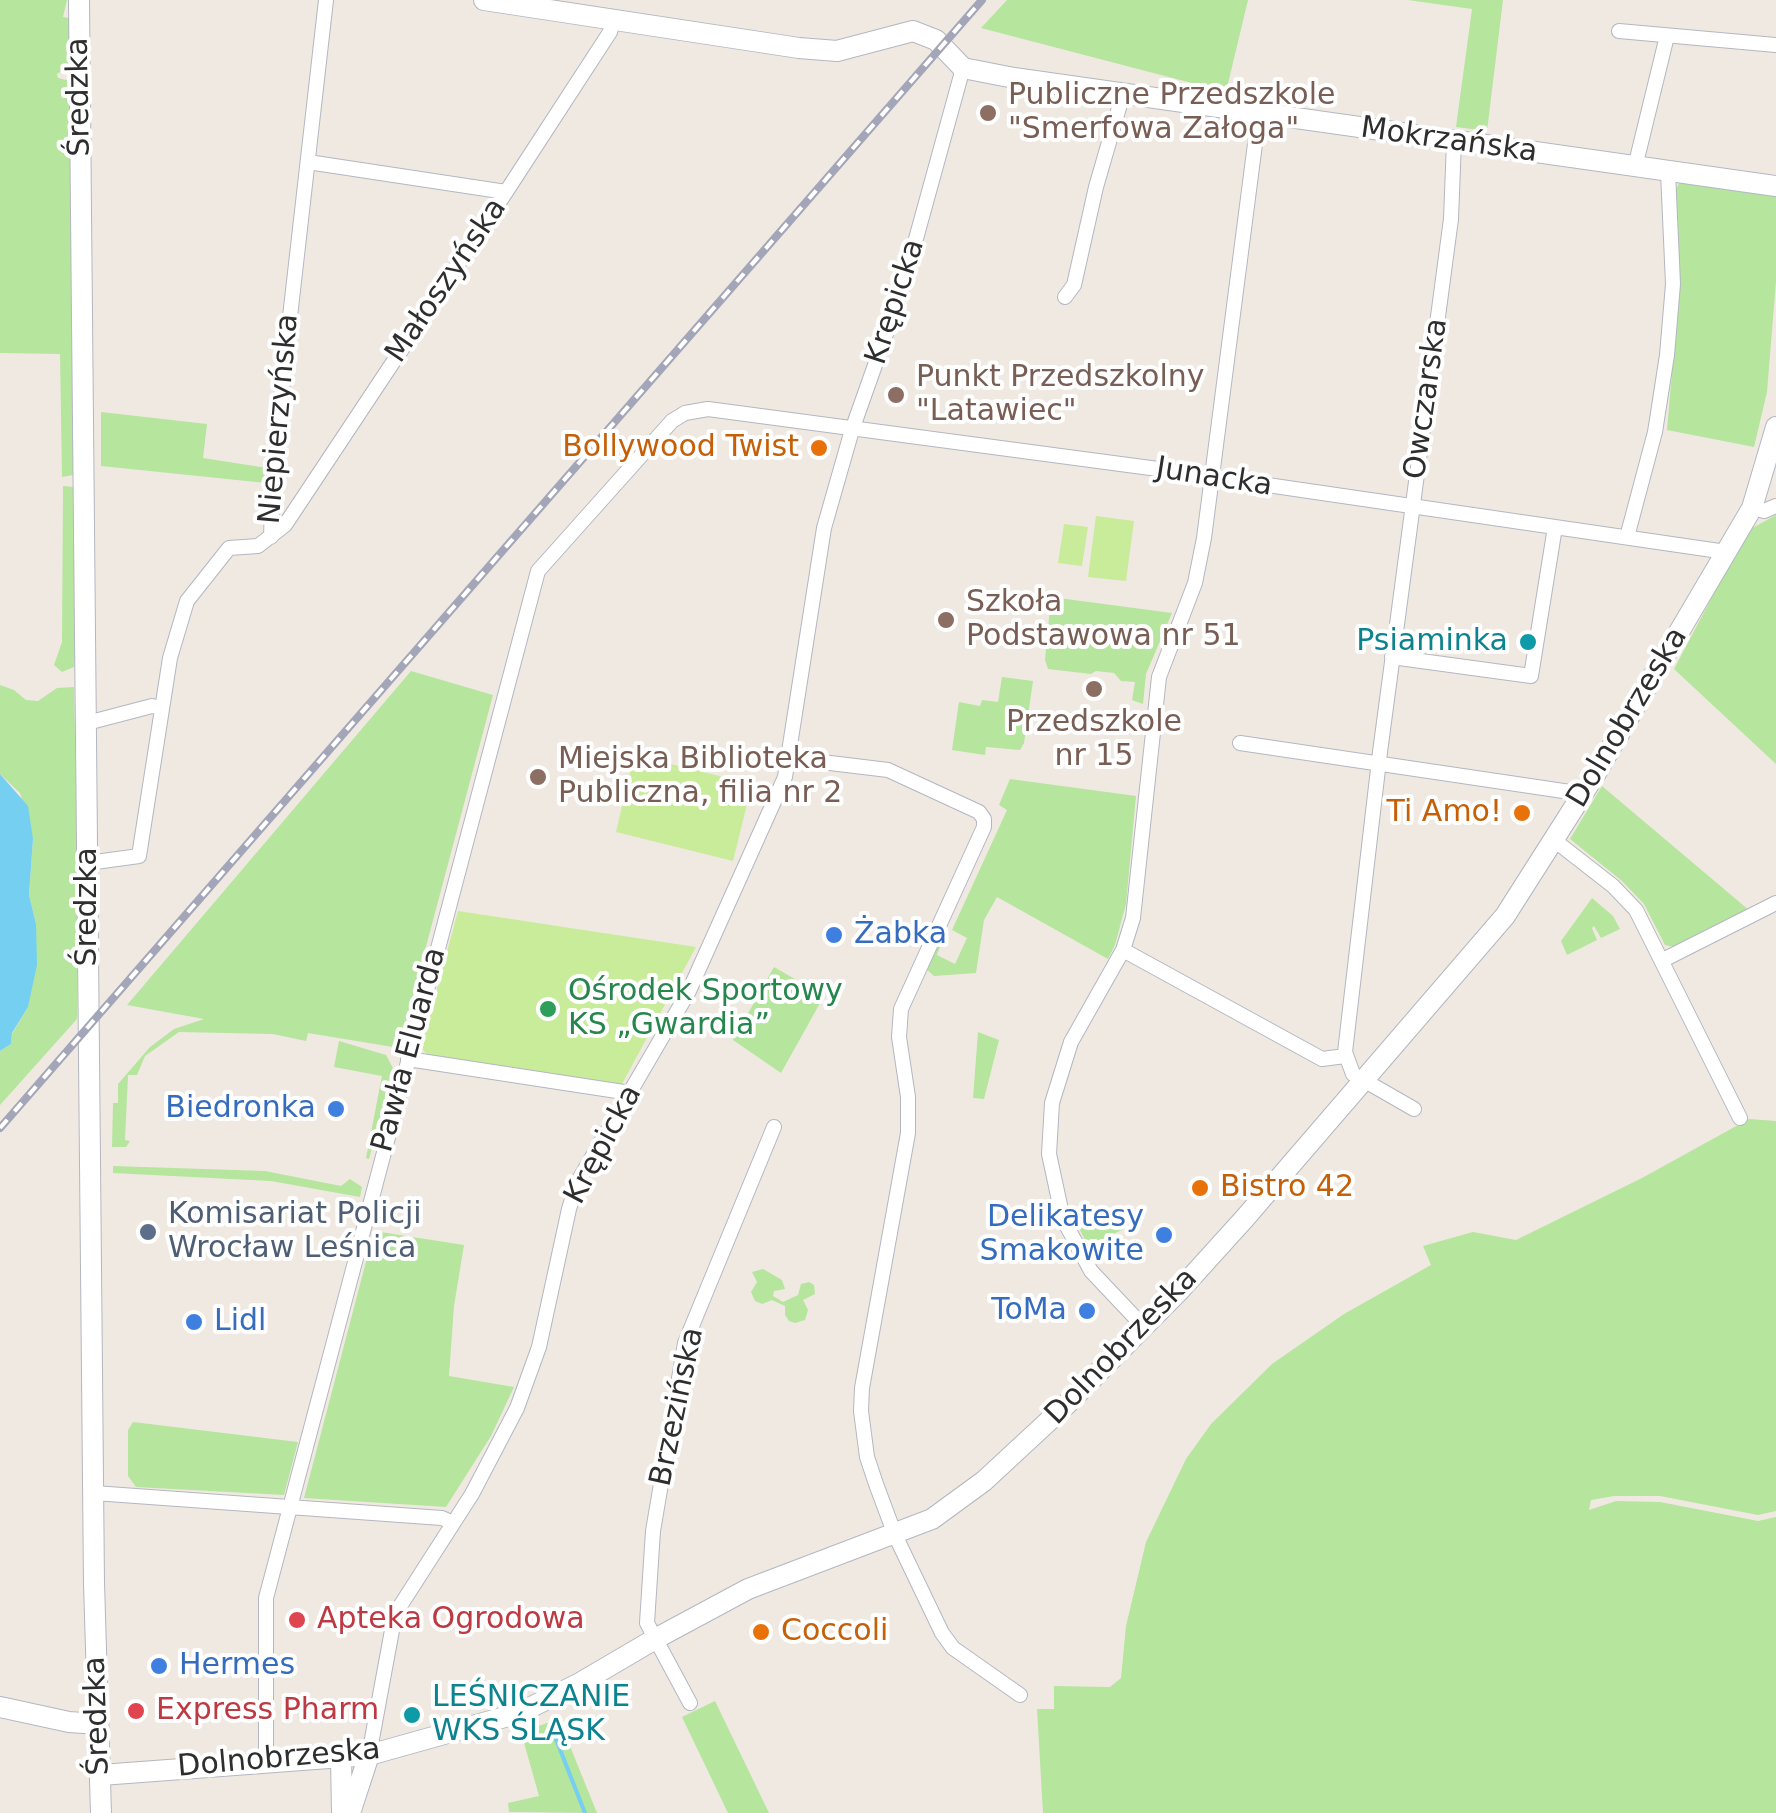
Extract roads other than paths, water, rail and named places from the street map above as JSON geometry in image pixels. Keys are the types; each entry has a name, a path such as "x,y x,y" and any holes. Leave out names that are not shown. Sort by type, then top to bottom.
{"street":[{"name":"Średzka","path":"79,0 100,1813"},
{"name":"Niepierzyńska","path":"88,862 139,856 176,631 187,600 229,548 258,546 271,537 273,475 326,0"},
{"path":"484,0 744,41 838,50 913,31 936,40 963,68"},
{"name":"Małoszyńska","path":"271,537 285,525 506,192 610,32 613,20"},
{"path":"1619,31 1776,45"},
{"path":"1635,167 1667,36"},
{"name":"Mokrzańska","path":"963,68 1776,186"},
{"name":"Krępicka","path":"369,1756 395,1614 490,1461 517,1408 539,1346 573,1194 689,992 779,794 789,758 824,528 852,430 903,286 963,68"},
{"path":"1065,296 1074,285 1096,187 1123,94"},
{"path":"1143,1326 1091,1271 1059,1208 1049,1154 1052,1103 1066,1056 1123,950 1136,900 1159,677 1195,583 1259,113"},
{"name":"Owczarska","path":"1345,1056 1392,657 1451,219 1454,141"},
{"path":"308,162 506,192"},
{"path":"1627,537 1655,432 1667,355 1673,284 1668,172"},
{"name":"Junacka","path":"702,408 1726,552"},
{"name":"Pawła Eluarda","path":"266,1762 266,1598 538,571 672,421 685,412 702,408"},
{"name":"Dolnobrzeska","path":"101,1774 369,1756 519,1713 748,1590 946,1511 1066,1406 1245,1218 1505,916 1580,799 1752,508 1776,427"},
{"path":"1752,508 1764,511 1776,506"},
{"path":"1392,657 1531,676 1556,527"},
{"path":"87,723 152,706 162,708"},
{"path":"1240,743 1570,792 1580,799"},
{"path":"789,758 888,770 979,812 984,819 984,827 919,967 899,1020 908,1133 861,1411 867,1457 895,1534 946,1640 970,1662 1020,1696"},
{"path":"1554,840 1613,886 1636,910 1740,1118"},
{"path":"1664,960 1776,903"},
{"path":"1123,950 1322,1058 1345,1056 1353,1074 1414,1109"},
{"path":"408,1059 630,1094"},
{"name":"Brzezińska","path":"655,1638 647,1623 650,1559 683,1352 774,1127"},
{"path":"94,1493 442,1518 453,1523"},
{"path":"655,1638 690,1703"},
{"path":"0,1707 98,1724"},
{"path":"350,1813 369,1756"},
{"path":"342,1758 342,1813"}],"water":[{"path":"0,774 28,806 33,839 29,895 36,924 37,965 28,1007 12,1033 11,1044 0,1051"}],"waterway":[{"path":"550,1724 585,1813"}],"railway":[{"path":"0,1128 982,0"}],"place":[{"name":"Publiczne Przedszkole \"Smerfowa Załoga\"","path":"988,113"},
{"name":"Punkt Przedszkolny \"Latawiec\"","path":"896,395"},
{"name":"Bollywood Twist","path":"819,448"},
{"name":"Szkoła Podstawowa nr 51","path":"946,620"},
{"name":"Psiaminka","path":"1528,642"},
{"name":"Przedszkole nr 15","path":"1094,689"},
{"name":"Miejska Biblioteka Publiczna, filia nr 2","path":"538,777"},
{"name":"Ti Amo!","path":"1522,813"},
{"name":"Żabka","path":"834,935"},
{"name":"Ośrodek Sportowy KS „Gwardia”","path":"548,1009"},
{"name":"Biedronka","path":"336,1109"},
{"name":"Bistro 42","path":"1200,1188"},
{"name":"Komisariat Policji Wrocław Leśnica","path":"148,1232"},
{"name":"Delikatesy Smakowite","path":"1164,1235"},
{"name":"ToMa","path":"1087,1311"},
{"name":"Lidl","path":"194,1322"},
{"name":"Apteka Ogrodowa","path":"297,1620"},
{"name":"Coccoli","path":"761,1632"},
{"name":"Hermes","path":"159,1666"},
{"name":"Express Pharm","path":"136,1711"},
{"name":"LEŚNICZANIE WKS ŚLĄSK","path":"412,1715"}]}
